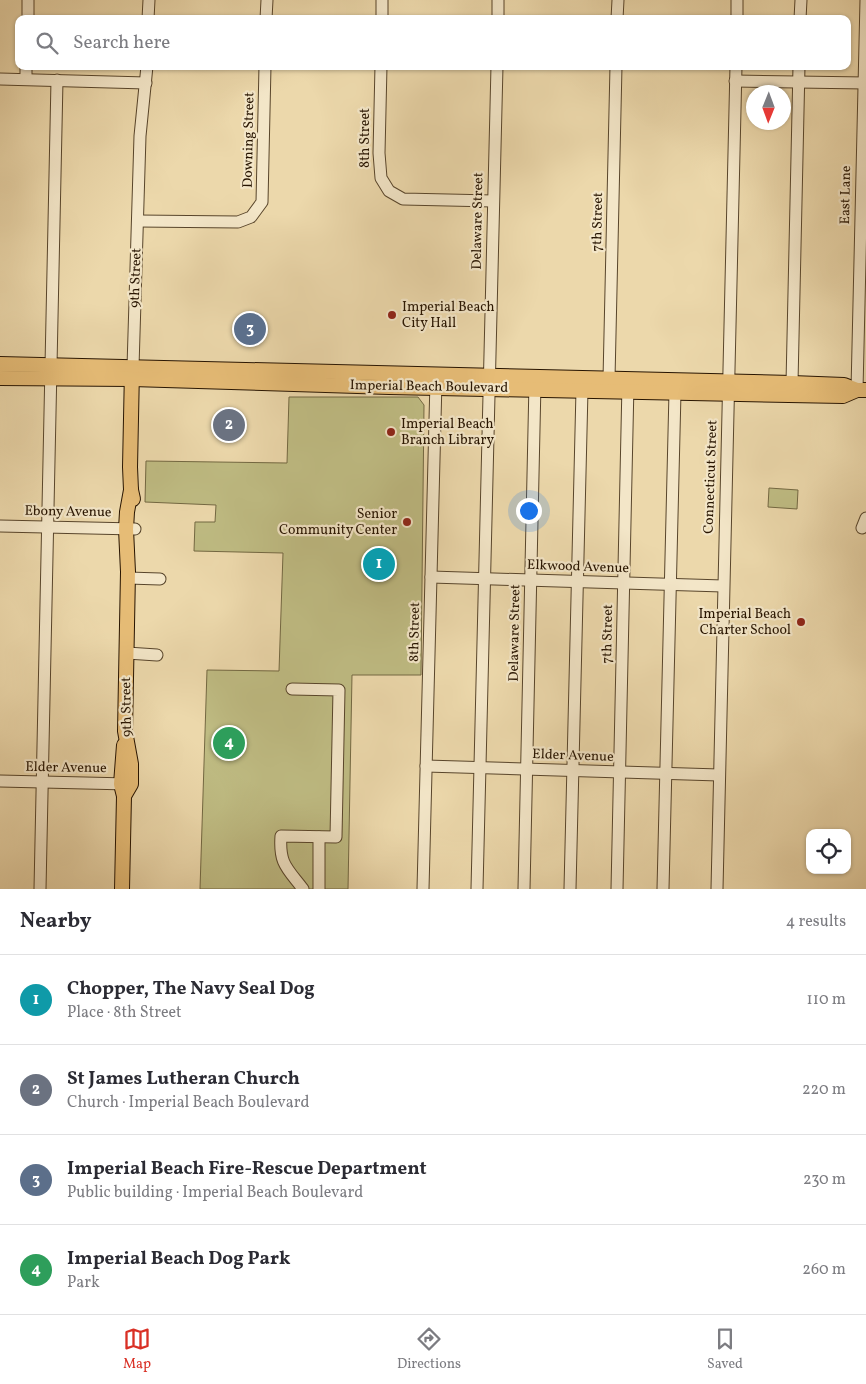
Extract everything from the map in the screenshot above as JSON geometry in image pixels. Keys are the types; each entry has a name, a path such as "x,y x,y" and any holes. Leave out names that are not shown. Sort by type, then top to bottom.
{"main road":[{"name":"Imperial Beach Boulevard","path":"0,364 51,372"},
{"name":"Imperial Beach Boulevard","path":"0,378 51,372 535,383 609,379 628,386 675,392 792,382 844,384 861,390"},
{"name":"9th Street","path":"122,889 125,788 131,764 125,731 128,553 135,505 131,490 132,373"},
{"name":"Imperial Beach Boulevard","path":"535,383 582,390 628,386 729,387 843,396 861,390"}],"street":[{"path":"28,0 28,15"},
{"path":"148,15 149,0"},
{"path":"266,15 267,0"},
{"path":"382,0 382,15"},
{"path":"498,0 498,15"},
{"path":"617,15 618,0"},
{"path":"737,0 737,15"},
{"path":"800,15 801,0"},
{"name":"East Lane","path":"861,390 866,0"},
{"path":"26,70 26,79"},
{"name":"9th Street","path":"132,373 141,127 147,70"},
{"name":"Downing Street","path":"138,221 238,222 251,217 262,202 265,70"},
{"name":"8th Street","path":"381,70 379,153 381,178 386,188 392,194 403,199 493,201"},
{"name":"Delaware Street","path":"477,889 497,70"},
{"name":"7th Street","path":"609,379 616,70"},
{"name":"Connecticut Street","path":"716,889 736,70"},
{"path":"792,382 799,70"},
{"path":"0,79 146,83"},
{"path":"40,889 51,372 59,267 57,80"},
{"path":"735,81 865,83"},
{"name":"8th Street","path":"423,889 436,381"},
{"name":"Delaware Street","path":"524,889 535,383"},
{"name":"7th Street","path":"617,889 628,386"},
{"path":"570,889 582,390"},
{"path":"664,889 675,392"},
{"name":"Ebony Avenue","path":"0,526 131,529"},
{"name":"Elkwood Avenue","path":"431,577 724,586"},
{"path":"128,578 160,579"},
{"path":"127,653 157,654"},
{"path":"292,689 338,690 336,836 281,836 280,849 284,865 303,889"},
{"name":"Elder Avenue","path":"426,766 719,775"},
{"name":"Elder Avenue","path":"0,782 42,782 125,788"},
{"path":"319,837 319,889"}],"shaded area":[{"path":"289,397 418,397 424,405 421,675 352,675 348,889 200,889 207,670 279,671 283,553 194,551 195,522 215,522 216,505 145,502 146,461 287,463"},
{"path":"769,488 798,490 797,509 768,507"}],"place":[{"name":"Imperial Beach City Hall","path":"392,315"},
{"name":"Imperial Beach Fire-Rescue Department","path":"250,329"},
{"name":"St James Lutheran Church","path":"229,425"},
{"name":"Imperial Beach Branch Library","path":"391,432"},
{"name":"Senior Community Center","path":"407,522"},
{"name":"Chopper, The Navy Seal Dog","path":"379,564"},
{"name":"Imperial Beach Charter School","path":"801,622"},
{"name":"Imperial Beach Dog Park","path":"229,743"}]}
